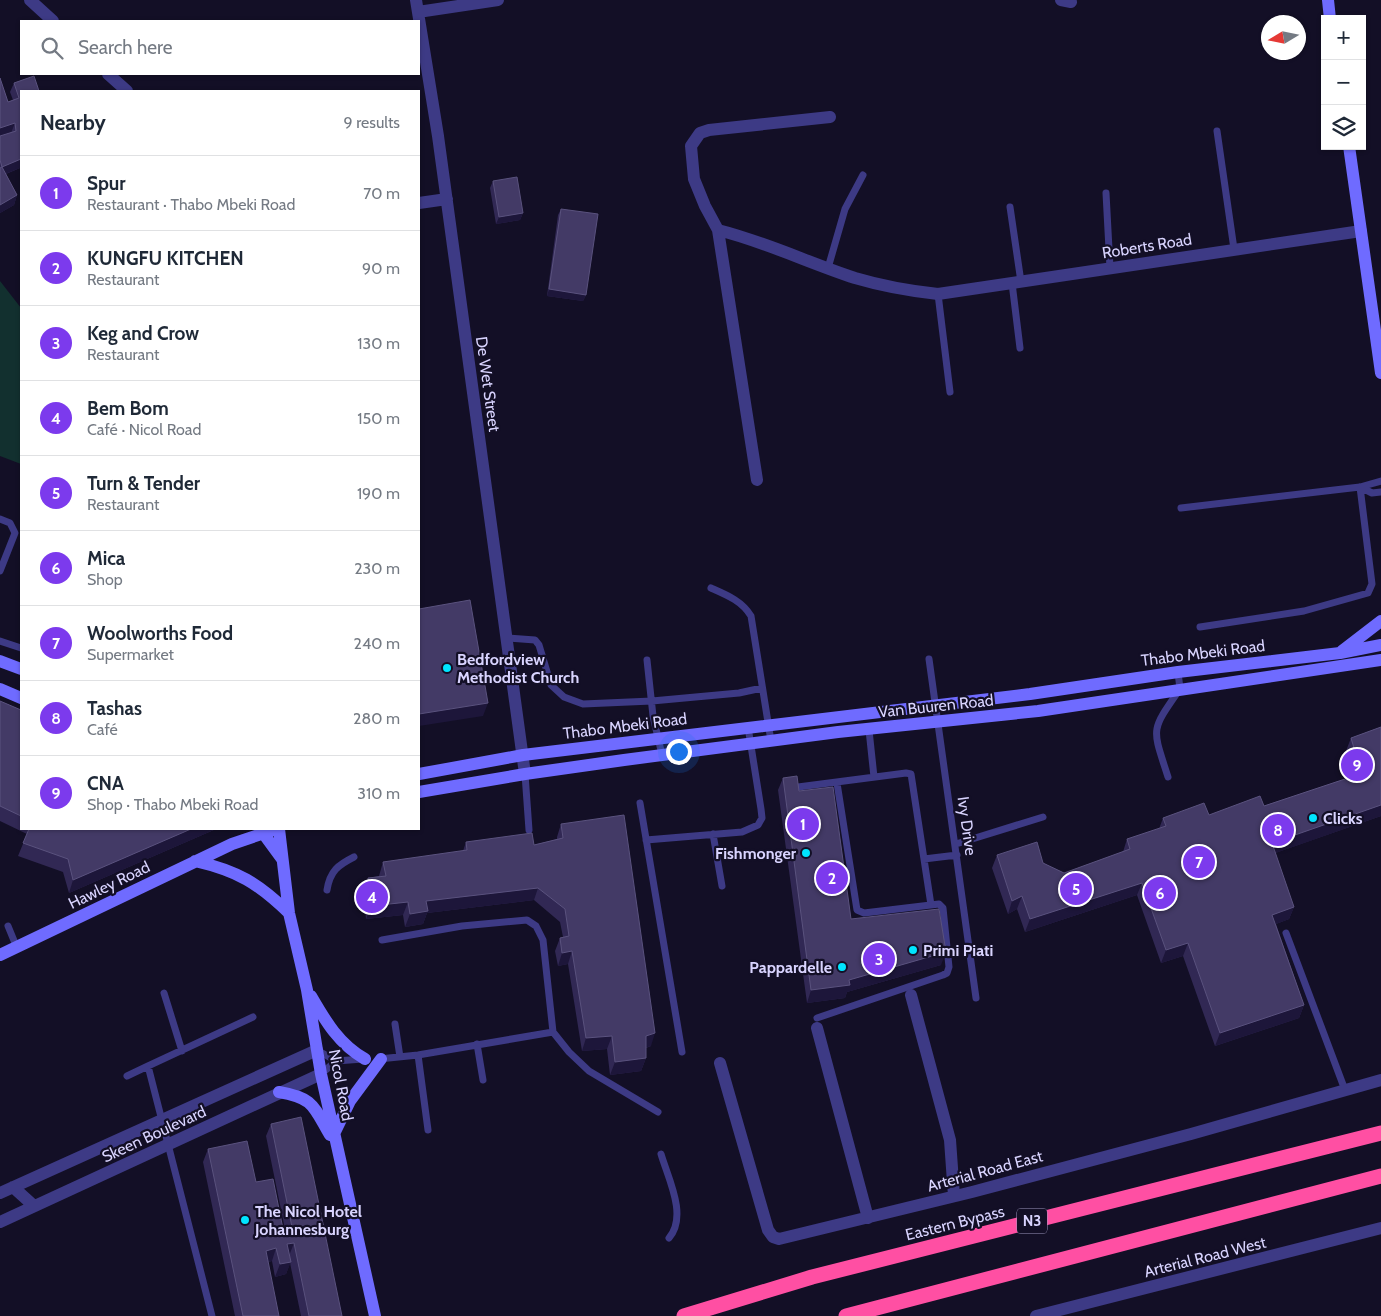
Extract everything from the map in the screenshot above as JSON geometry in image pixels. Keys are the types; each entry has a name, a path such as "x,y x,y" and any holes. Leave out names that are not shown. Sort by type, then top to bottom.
{"highway":[{"name":"Eastern Bypass","path":"684,1316 812,1277 1381,1133"},
{"path":"846,1316 1381,1176"}],"main road":[{"path":"1328,0 1330,15"},
{"path":"1349,150 1377,321 1381,373"},
{"path":"1340,653 1381,621"},
{"name":"Thabo Mbeki Road","path":"1030,694 1178,672 1340,653 1381,645"},
{"name":"Thabo Mbeki Road","path":"1038,711 1180,688 1381,660"},
{"path":"0,661 20,669"},
{"path":"1361,662 1381,669"},
{"path":"0,690 20,698"},
{"name":"Van Buuren Road","path":"837,716 1030,694"},
{"name":"Van Buuren Road","path":"771,741 1038,711"},
{"name":"Thabo Mbeki Road","path":"420,774 523,755 837,716"},
{"path":"662,755 771,741"},
{"name":"Thabo Mbeki Road","path":"420,792 525,774 662,755"},
{"name":"Hawley Road","path":"232,844 247,830"},
{"name":"Nicol Road","path":"277,830 289,913 307,990 321,1074 375,1316"},
{"path":"261,831 282,859"},
{"name":"Hawley Road","path":"0,955 261,831"},
{"path":"195,861 229,870 246,879 271,896 289,913"},
{"path":"307,990 336,1036 350,1050 366,1059"},
{"path":"335,1140 350,1101 381,1058"},
{"path":"279,1092 299,1096 307,1100 335,1140"}],"street":[{"path":"30,0 52,20"},
{"path":"417,6 498,0"},
{"name":"De Wet Street","path":"417,6 419,20"},
{"name":"De Wet Street","path":"420,25 447,199 525,774"},
{"path":"109,75 126,90"},
{"path":"757,480 718,230 705,206 694,179 691,146 695,138 709,130 830,117"},
{"path":"420,203 447,199"},
{"name":"Roberts Road","path":"718,230 771,245 828,268 881,284 938,294 1361,231"},
{"path":"911,995 950,1140 954,1196"},
{"path":"817,1023 868,1218"},
{"name":"Skeen Boulevard","path":"0,1193 317,1050"},
{"name":"Arterial Road East","path":"720,1063 768,1230 779,1240 1190,1134 1381,1080"},
{"name":"Skeen Boulevard","path":"0,1222 321,1074"},
{"path":"13,1187 34,1206"},
{"name":"Arterial Road West","path":"1036,1316 1381,1228"}],"lane":[{"path":"1217,131 1234,249"},
{"path":"828,268 845,209 863,175"},
{"path":"1106,193 1110,268"},
{"path":"1010,207 1020,348"},
{"path":"938,294 950,392"},
{"path":"1181,508 1360,486 1381,481"},
{"path":"1360,486 1372,493 1381,492"},
{"path":"1200,627 1304,611 1368,593 1372,584 1360,486"},
{"path":"0,518 14,528 15,532 3,554 0,572"},
{"path":"711,588 737,601 746,608 751,616 771,741"},
{"path":"507,638 535,640 539,645 551,686 564,698 583,704 652,701 739,693 762,688"},
{"path":"0,641 20,648"},
{"name":"Ivy Drive","path":"929,659 976,998"},
{"path":"647,660 662,755"},
{"path":"1168,778 1157,744 1155,729 1158,720 1180,688 1178,672"},
{"path":"646,840 742,832 758,825 762,818 748,727"},
{"path":"869,730 874,777"},
{"path":"798,787 908,773 913,777 930,905"},
{"path":"525,774 529,830"},
{"path":"817,1023 947,973 949,967 943,908 939,904 864,913 858,910 836,783"},
{"path":"640,802 682,1052"},
{"path":"956,844 1043,817"},
{"path":"713,834 722,886"},
{"path":"924,859 957,855"},
{"path":"328,890 329,877 344,862 354,857"},
{"path":"382,940 462,926 527,920 536,926 542,940 553,1032 569,1052 589,1071 658,1112"},
{"path":"8,926 17,948"},
{"path":"1286,933 1344,1090"},
{"path":"164,992 182,1051"},
{"path":"127,1076 253,1017"},
{"path":"395,1024 400,1057"},
{"path":"317,1050 336,1061 400,1057 553,1032"},
{"path":"477,1044 483,1080"},
{"path":"418,1055 428,1130"},
{"path":"321,1074 336,1061"},
{"path":"148,1066 160,1121 212,1316"},
{"path":"661,1154 677,1213 674,1231 669,1238"}],"green space":[{"path":"0,281 20,307 20,464 0,456"}],"building":[{"path":"34,76 39,90 20,90 20,159 2,167 0,160 0,136 16,131 15,123 0,128 0,78 8,102 19,98 14,83"},
{"path":"2,167 17,195 0,205 0,168"},
{"path":"517,177 523,213 499,217 493,181"},
{"path":"561,209 598,214 586,295 549,289"},
{"name":"Bedfordview Methodist Church","path":"470,600 488,703 420,714 420,609"},
{"path":"0,701 20,710 20,816 0,806"},
{"path":"1381,727 1381,805 1272,843 1294,907 1272,915 1304,1005 1220,1033 1188,943 1166,950 1142,883 1030,919 1022,896 1012,901 997,855 1037,842 1043,863 1064,873 1130,849 1127,839 1166,826 1163,818 1204,803 1209,815 1260,796 1264,806 1348,778 1357,758 1351,738"},
{"path":"797,776 799,791 833,787 851,919 939,909 946,952 849,980 850,985 811,990 783,778"},
{"path":"624,815 655,1033 646,1036 646,1058 615,1062 612,1036 586,1038 572,951 562,953 560,938 569,936 565,909 538,888 426,901 428,911 410,914 408,902 371,906 368,878 386,876 383,862 467,850 466,842 532,833 534,845 563,838 561,824"},
{"path":"29,830 189,830 73,880 68,859 23,843"},
{"name":"The Nicol Hotel Johannesburg","path":"301,1117 342,1316 309,1316 294,1243 287,1244 291,1262 280,1264 276,1248 266,1251 279,1316 243,1316 208,1149 247,1141 256,1182 273,1179 284,1234 293,1232 271,1124"}],"place":[{"name":"Bedfordview Methodist Church","path":"447,668"},
{"name":"CNA","path":"1357,765"},
{"name":"Clicks","path":"1313,818"},
{"name":"Spur","path":"803,824"},
{"name":"Tashas","path":"1278,830"},
{"name":"Fishmonger","path":"806,853"},
{"name":"Woolworths Food","path":"1199,862"},
{"name":"KUNGFU KITCHEN","path":"832,878"},
{"name":"Turn & Tender","path":"1076,889"},
{"name":"Mica","path":"1160,893"},
{"name":"Bem Bom","path":"372,897"},
{"name":"Primi Piati","path":"913,950"},
{"name":"Keg and Crow","path":"879,959"},
{"name":"Pappardelle","path":"842,967"},
{"name":"The Nicol Hotel Johannesburg","path":"245,1220"}]}
